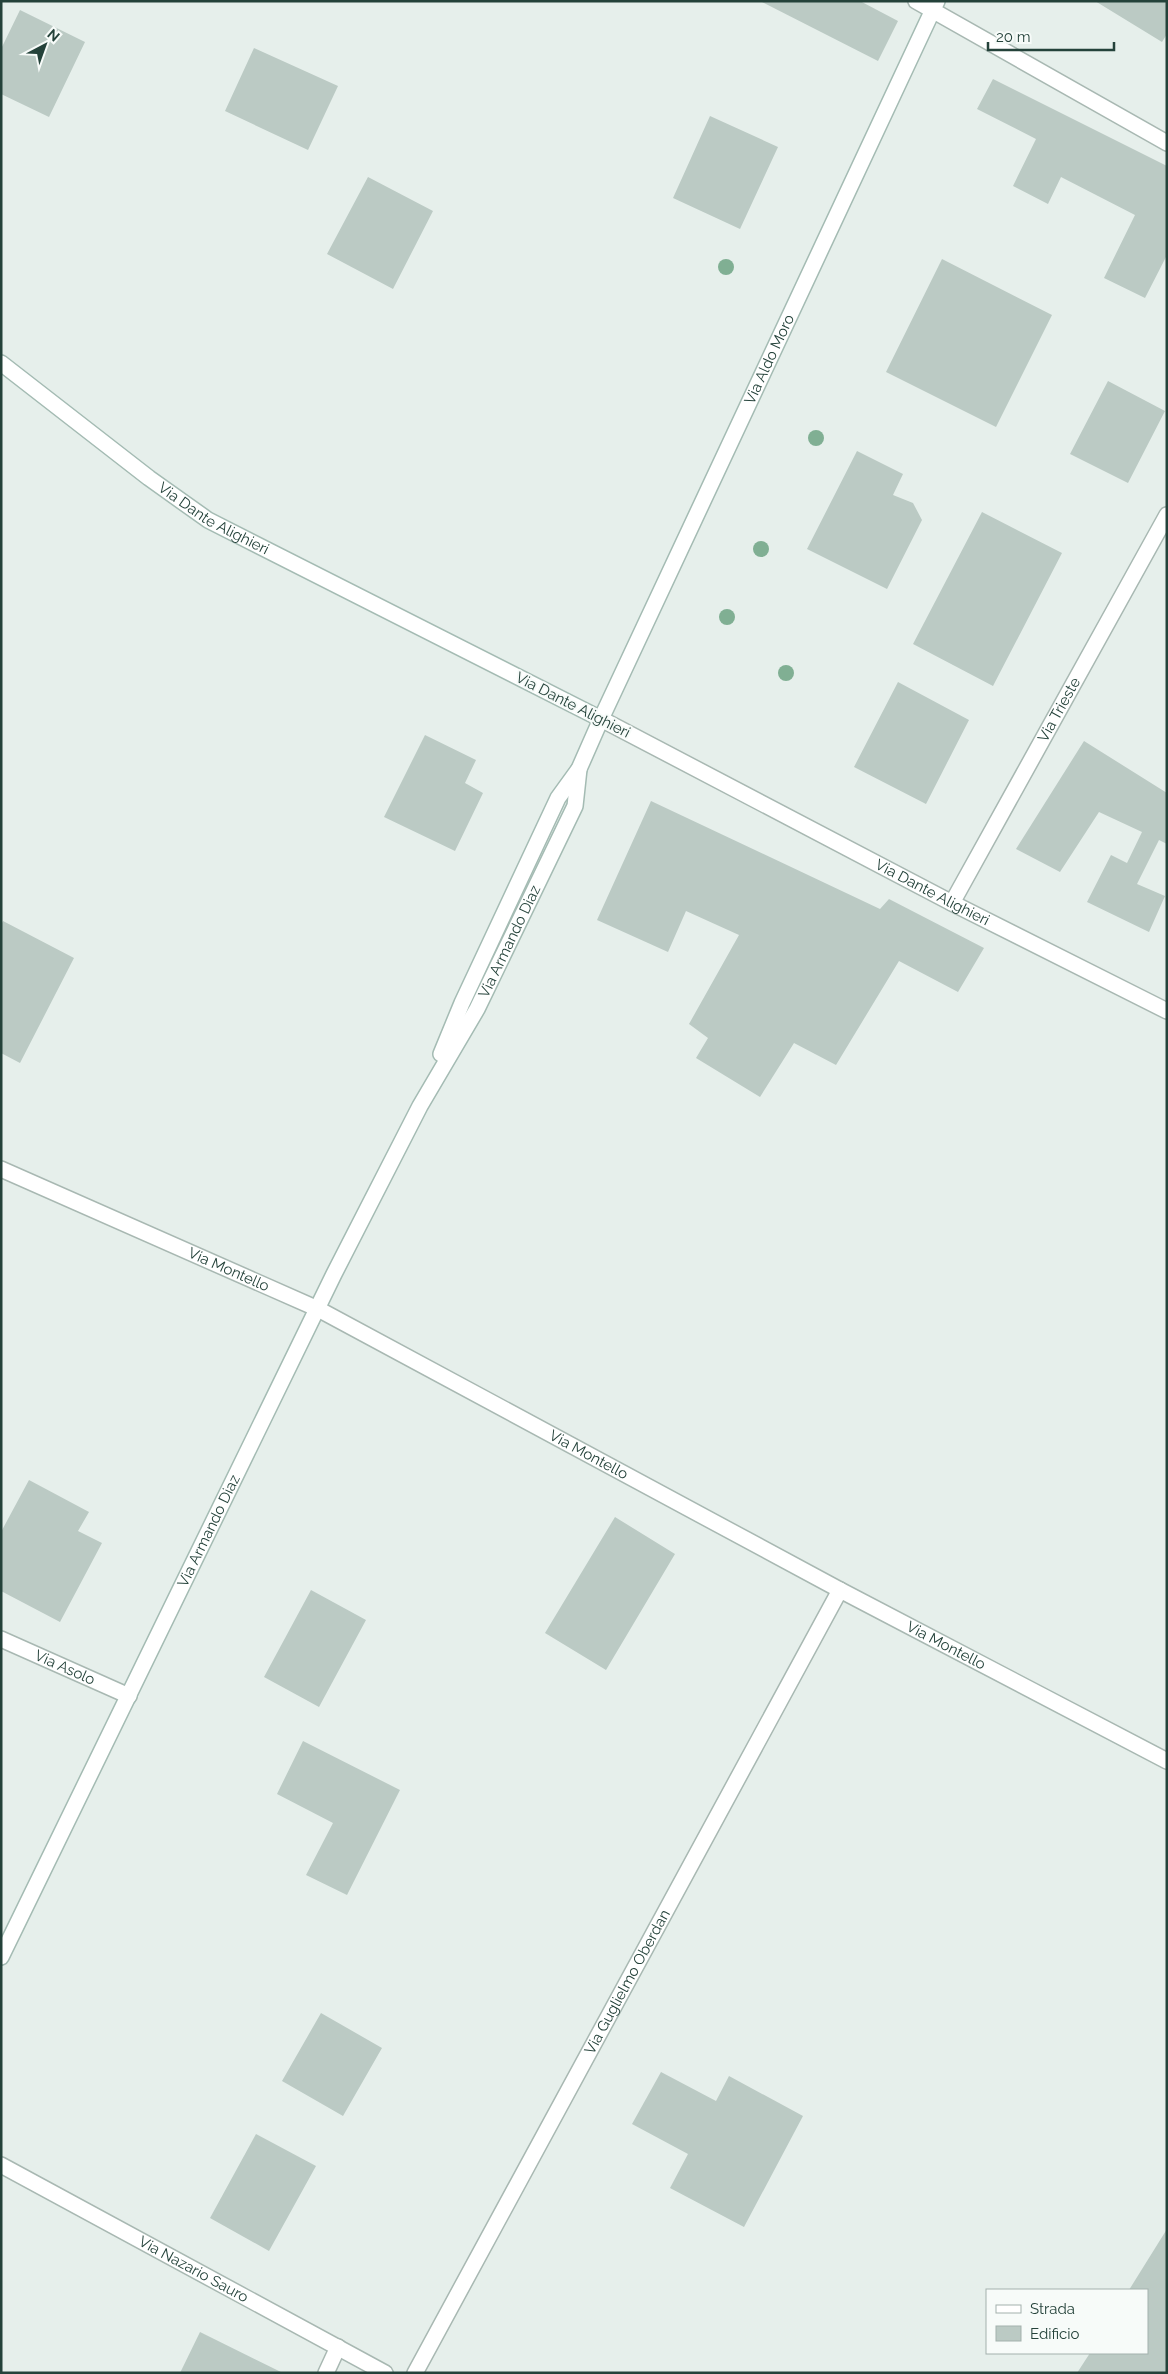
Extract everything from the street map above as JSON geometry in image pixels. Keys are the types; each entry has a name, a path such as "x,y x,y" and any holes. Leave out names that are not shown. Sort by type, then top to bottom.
{"street":[{"path":"916,1 935,6 1167,143"},
{"name":"Via Aldo Moro","path":"601,719 935,6"},
{"name":"Via Dante Alighieri","path":"1,363 149,478 208,520 601,719 952,904 1167,1011"},
{"name":"Via Trieste","path":"952,904 1167,515"},
{"name":"Via Armando Diaz","path":"1,1957 420,1106 477,1009 575,806 579,769 601,719"},
{"name":"Via Montello","path":"1,1169 318,1310 840,1590 1167,1761"},
{"name":"Via Guglielmo Oberdan","path":"415,2373 840,1590"},
{"name":"Via Asolo","path":"1,1639 129,1696"},
{"name":"Via Nazario Sauro","path":"1,2165 385,2373"},
{"path":"326,2373 338,2347"}],"building":[{"path":"760,1 860,1 898,21 878,61"},
{"path":"1095,1 1167,1 1167,34 1162,42"},
{"path":"20,10 85,42 49,117 1,94 1,49"},
{"path":"254,48 338,86 308,150 225,111"},
{"path":"993,79 1167,166 1167,255 1145,298 1104,278 1135,215 1061,177 1048,204 1013,186 1036,139 977,109"},
{"path":"710,116 778,147 740,229 673,198"},
{"path":"368,177 433,211 393,289 327,254"},
{"path":"942,259 1052,315 996,427 886,372"},
{"path":"1108,381 1165,411 1128,483 1070,454"},
{"path":"857,451 903,474 893,495 913,503 922,520 887,589 807,549"},
{"path":"982,512 1062,553 993,686 913,644"},
{"path":"898,682 969,720 926,804 854,767"},
{"path":"425,735 476,760 465,783 483,793 455,851 384,817"},
{"path":"1084,741 1167,793 1167,844 1159,840 1137,884 1165,896 1149,932 1087,902 1111,855 1127,863 1142,832 1099,812 1060,872 1016,849"},
{"path":"651,801 880,909 889,899 984,948 958,992 899,961 836,1065 794,1043 760,1097 696,1058 708,1038 689,1024 739,935 686,911 668,952 597,920"},
{"path":"3,921 74,958 20,1063 1,1053 1,925"},
{"path":"29,1480 89,1512 78,1531 102,1543 60,1622 1,1591 1,1532"},
{"path":"615,1517 675,1554 606,1670 545,1633"},
{"path":"311,1590 366,1620 319,1707 264,1677"},
{"path":"303,1741 400,1790 347,1895 306,1875 333,1823 277,1794"},
{"path":"321,2013 382,2048 343,2116 282,2081"},
{"path":"661,2072 716,2101 729,2076 803,2116 744,2227 670,2188 688,2154 632,2124"},
{"path":"256,2134 316,2166 269,2251 210,2218"},
{"path":"1167,2229 1167,2373 1077,2373 1089,2354 1148,2354 1148,2289 1130,2289"},
{"path":"200,2332 283,2373 180,2373"}]}
